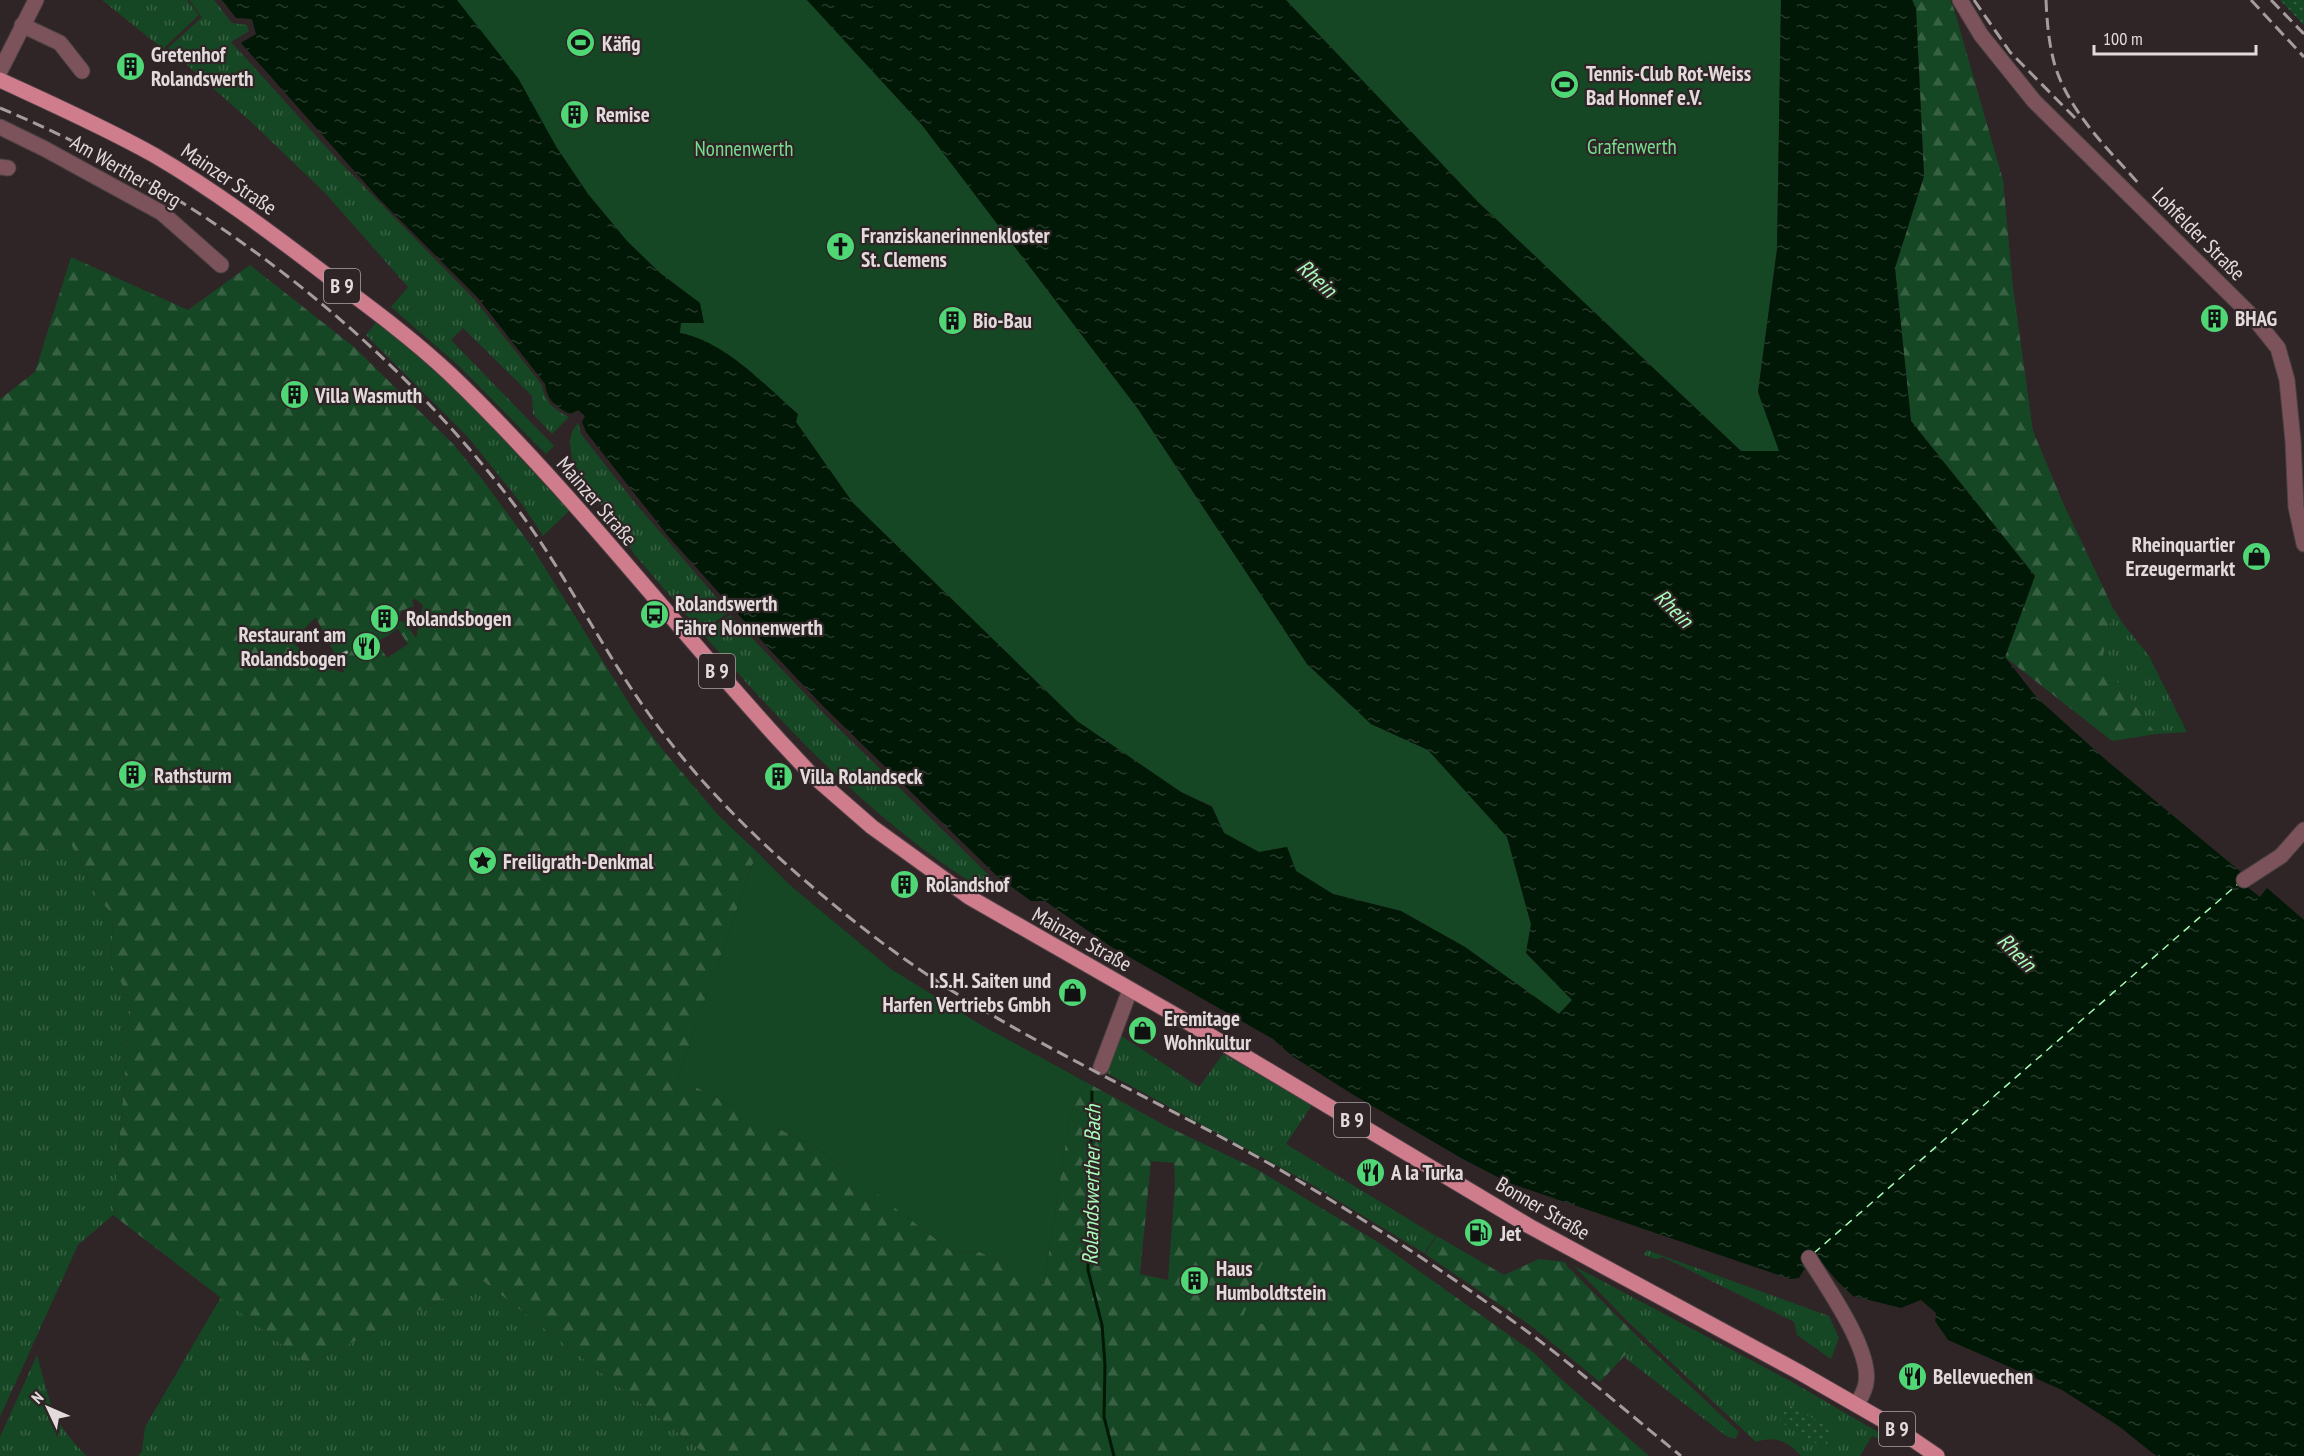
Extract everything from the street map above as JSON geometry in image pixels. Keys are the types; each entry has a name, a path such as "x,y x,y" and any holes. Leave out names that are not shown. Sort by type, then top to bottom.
{"main road":[{"name":"Mainzer Straße","path":"0,80 135,145 212,191 402,332 495,418 757,717 833,793 899,849 969,897 1130,990"},
{"name":"Bonner Straße","path":"1130,990 1559,1243 1857,1405 1937,1456"}],"street":[{"path":"0,71 36,0"},
{"name":"Lohfelder Straße","path":"1960,0 1982,35 2034,101 2253,317 2278,348 2287,380 2296,507 2304,544"},
{"path":"22,26 60,44 82,71"},
{"name":"Am Werther Berg","path":"0,127 162,213 222,265"},
{"path":"2244,880 2281,856 2304,830"},
{"path":"1101,1067 1130,990"},
{"path":"1809,1258 1842,1313 1862,1355 1866,1383 1857,1405"}],"green space":[{"path":"102,0 187,0 199,15 163,49"},
{"path":"189,0 214,0 232,23 247,25 249,31 231,42 338,160 475,300 542,385 545,396 551,404 569,417 552,434 533,414 532,396 463,328 451,340 554,446 546,454 458,365 391,307 408,287 325,193 250,121 168,48 202,17"},
{"name":"Nonnenwerth","path":"457,0 807,0 922,125 1138,409 1307,664 1371,724 1428,750 1507,837 1531,924 1526,953 1572,1000 1559,1014 1465,947 1401,911 1333,894 1296,871 1287,847 1259,852 1224,833 1212,806 1181,792 1077,721 853,503 796,422 797,414 728,355 713,345 680,333 680,323 700,303 660,273 627,241 588,194"},
{"name":"Grafenwerth","path":"1286,0 1781,0 1777,249 1758,392 1780,451 1741,451 1478,202"},
{"path":"1912,0 1950,0 1954,9 2003,180 2013,287 2033,431 2064,505 2113,608 2102,661 2156,734 2112,741 2005,657 2035,576 1911,421 1895,268 1924,176 1916,8"},
{"path":"2280,0 2304,0 2304,25"},
{"path":"71,257 188,310 250,265 354,347 453,444 532,547 635,713 662,749 719,816 757,852 678,1078 819,1149 954,1253 980,1252 1044,1284 1070,1114 1086,1082 1164,1125 1258,1170 1381,1244 1533,1352 1649,1456 708,1456 482,1280 307,1364 113,1215 131,1002 111,963 113,915 99,899 70,842 0,864 0,399 35,372","holes":["415,599 423,605 416,638 405,622 399,621 401,611 414,606 412,600","316,618 345,673 314,665 292,641","398,629 408,644 387,658 377,642","1151,1161 1174,1163 1175,1184 1168,1280 1140,1274"]},
{"path":"378,320 445,376 569,511 543,536 524,507 468,437 366,335"},
{"path":"578,423 581,434 636,504 729,612 701,632 635,555 573,462 571,437"},
{"path":"2113,608 2149,656 2187,732 2156,734 2102,661"},
{"path":"730,615 835,725 995,881 987,892 946,866 870,806 767,705 703,634"},
{"path":"70,842 99,899 113,915 111,963 131,1002 113,1215 78,1245 0,1417 0,864"},
{"path":"757,852 791,886 891,969 981,1025 1086,1082 1070,1114 1044,1284 980,1252 954,1253 819,1149 678,1078"},
{"path":"1120,1035 1199,1087 1223,1054 1312,1105 1286,1144 1436,1236 1424,1253 1309,1183 1107,1073"},
{"path":"1437,1236 1504,1275 1539,1259 1565,1262 1640,1339 1600,1382 1530,1325 1425,1254"},
{"path":"1647,1250 1829,1316 1839,1338 1831,1359 1797,1335 1794,1322 1663,1257 1656,1259 1644,1255"},
{"path":"1262,1264 1288,1273 1268,1326 1243,1317"},
{"path":"1574,1266 1792,1382 1885,1436 1881,1440 1872,1436 1860,1456 1801,1456 1781,1441 1769,1439 1756,1442 1626,1320"},
{"path":"482,1280 708,1456 138,1456 142,1451 145,1427 221,1297 307,1364"},
{"path":"1640,1339 1739,1432 1735,1439 1726,1436 1624,1357"},
{"path":"37,1355 53,1410 66,1432 87,1456 0,1456 0,1437"},
{"path":"1789,1405 1835,1431 1824,1448 1779,1421"}],"water":[{"name":"Rhein","path":"222,0 457,0 518,78 557,148 588,194 627,241 660,273 700,303 704,323 681,323 680,333 713,345 728,355 798,414 796,422 853,503 1077,721 1181,792 1212,807 1224,833 1259,852 1287,847 1296,871 1333,894 1401,911 1465,947 1559,1014 1572,1000 1526,953 1531,924 1507,837 1428,750 1371,724 1307,664 1138,409 922,125 807,0 1286,0 1478,202 1741,451 1779,451 1758,392 1777,249 1781,0 1912,0 1916,8 1924,176 1895,268 1911,421 2035,576 2005,657 2037,698 2106,760 2241,872 2246,886 2260,897 2267,888 2304,920 2304,1456 2156,1456 2120,1427 2062,1390 1948,1340 1935,1321 1936,1313 1921,1300 1901,1308 1853,1296 1815,1254 1802,1262 1805,1268 1799,1278 1790,1279 1509,1183 1461,1158 1352,1094 1292,1056 1273,1039 1110,946 1045,901 1031,901 998,877 823,706 771,651 668,536 586,432 582,422 585,416 578,410 571,414 553,403 545,384 478,298 379,199 241,43 256,34 252,19 236,18"}],"waterway":[{"name":"Rolandswerther Bach","path":"1092,1092 1088,1270 1102,1325 1105,1365 1104,1417 1114,1456"}],"ferry route":[{"path":"1814,1253 2238,884"}],"railway":[{"path":"1974,0 2010,52 2077,120"},
{"path":"2046,0 2052,52 2063,86 2092,131 2140,185"},
{"path":"2251,0 2304,57"},
{"path":"2271,0 2304,34"},
{"path":"0,108 75,142 147,181 217,225 284,274 348,326 408,383 464,443 516,507 550,556 629,685 686,762 778,857 846,915 921,970 980,1008 1270,1164 1406,1247 1536,1338 1681,1456"},
{"path":"337,657 353,649"}],"place":[{"name":"Käfig","path":"581,43"},
{"name":"Gretenhof Rolandswerth","path":"130,66"},
{"name":"Tennis-Club Rot-Weiss Bad Honnef e.V.","path":"1565,85"},
{"name":"Remise","path":"575,114"},
{"name":"Franziskanerinnenkloster St. Clemens","path":"840,247"},
{"name":"BHAG","path":"2214,318"},
{"name":"Bio-Bau","path":"952,320"},
{"name":"Villa Wasmuth","path":"294,395"},
{"name":"Rheinquartier Erzeugermarkt","path":"2256,556"},
{"name":"Rolandswerth Fähre Nonnenwerth","path":"654,615"},
{"name":"Rolandsbogen","path":"385,618"},
{"name":"Restaurant am Rolandsbogen","path":"367,646"},
{"name":"Rathsturm","path":"133,775"},
{"name":"Villa Rolandseck","path":"779,776"},
{"name":"Freiligrath-Denkmal","path":"482,861"},
{"name":"Rolandshof","path":"905,884"},
{"name":"I.S.H. Saiten und Harfen Vertriebs Gmbh","path":"1072,992"},
{"name":"Eremitage Wohnkultur","path":"1143,1030"},
{"name":"A la Turka","path":"1370,1172"},
{"name":"Jet","path":"1479,1233"},
{"name":"Haus Humboldtstein","path":"1195,1280"},
{"name":"Bellevuechen","path":"1912,1376"}]}
